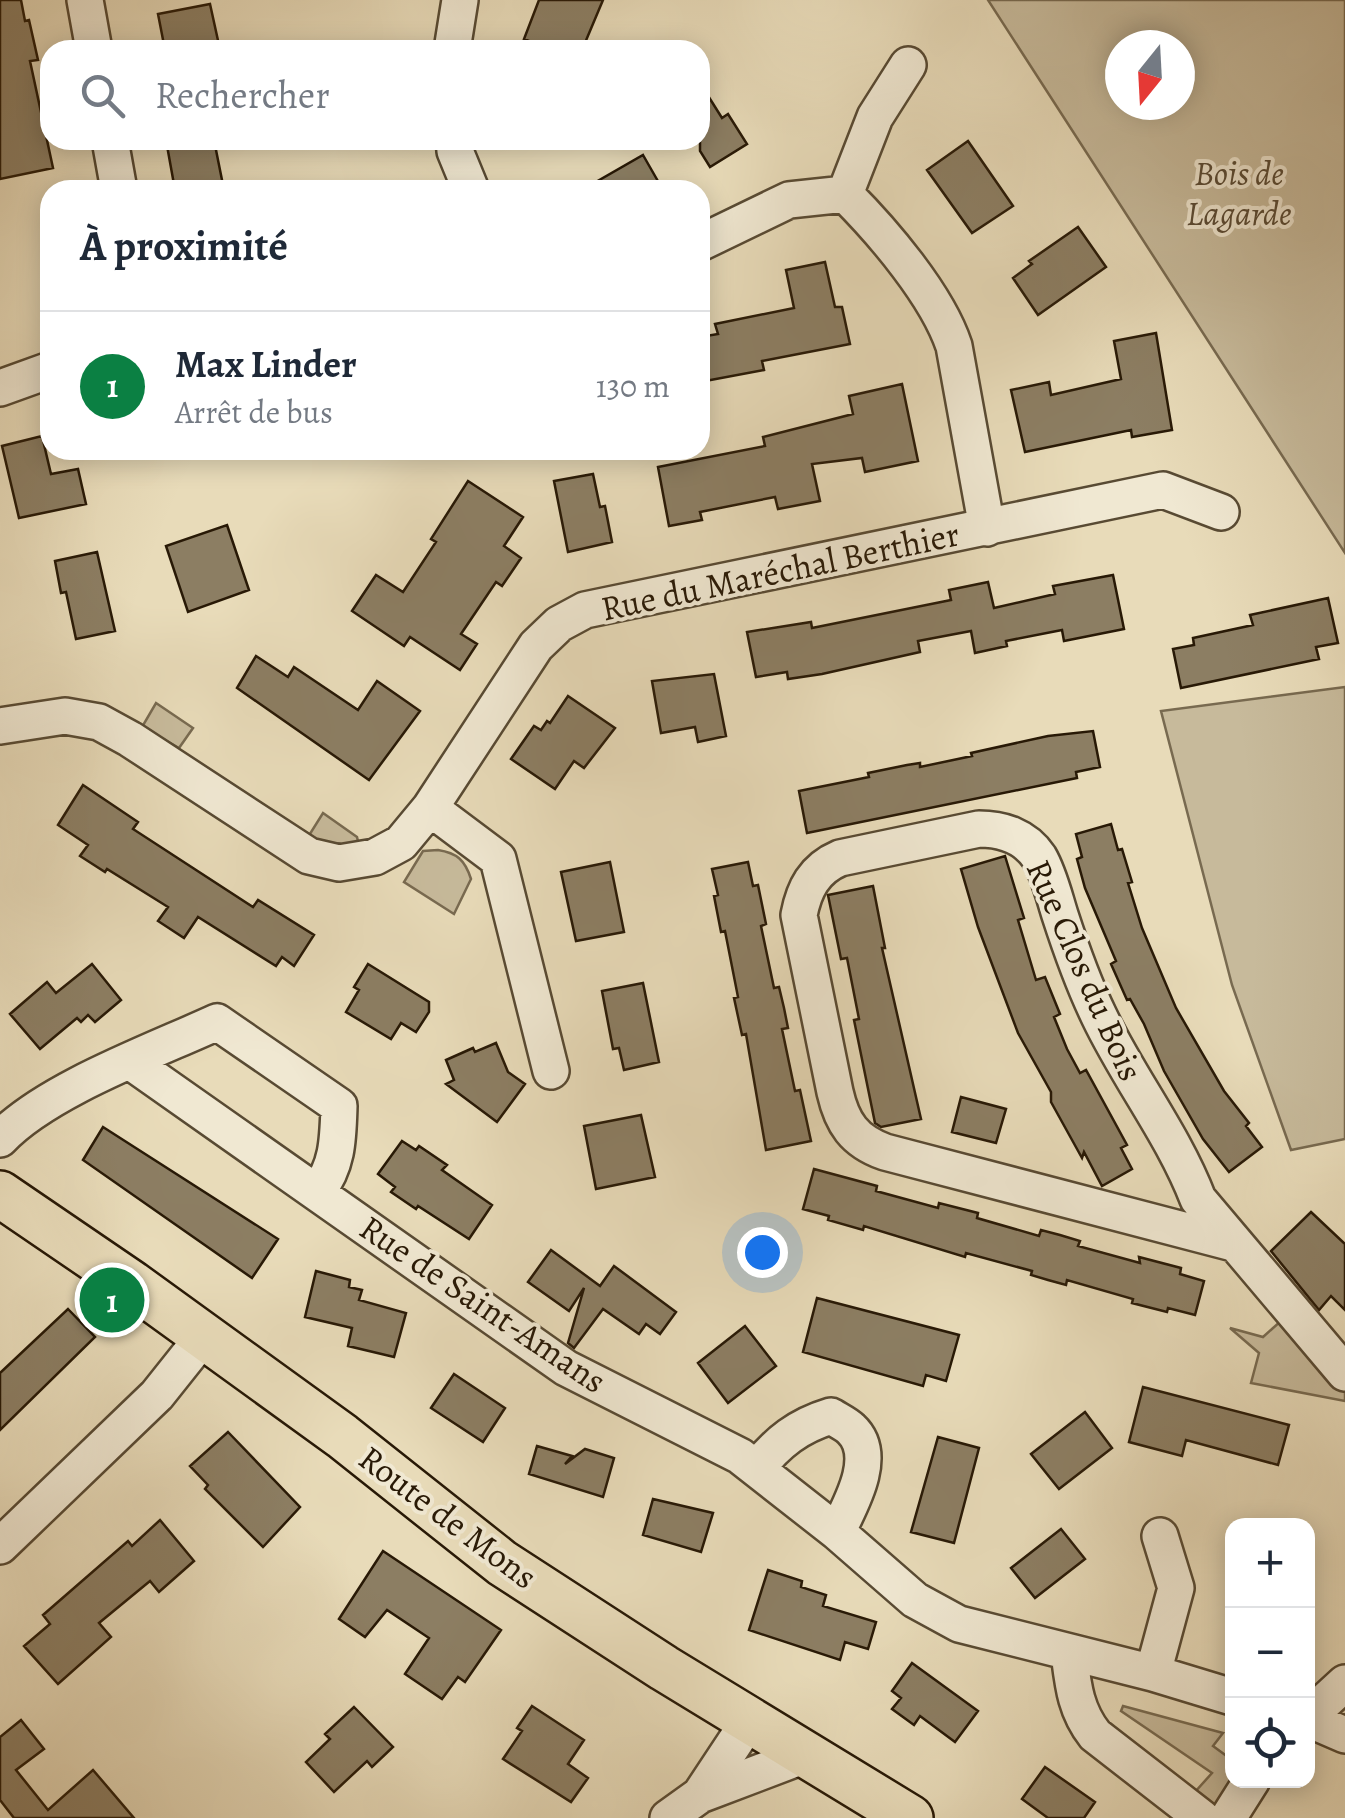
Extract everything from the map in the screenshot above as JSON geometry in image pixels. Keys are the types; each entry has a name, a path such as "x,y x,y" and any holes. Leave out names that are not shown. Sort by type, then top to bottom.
{"main road":[{"name":"Route de Mons","path":"0,1194 342,1436 502,1563 749,1721 910,1818"}],"street":[{"path":"84,0 92,40"},
{"path":"454,40 460,0"},
{"path":"844,194 875,117 908,65"},
{"path":"112,150 118,180"},
{"path":"455,150 468,180"},
{"path":"710,238 789,200 844,194"},
{"path":"844,194 877,226 947,323 987,528"},
{"path":"0,388 40,374"},
{"name":"Rue du Maréchal Berthier","path":"0,726 65,716 99,722 309,856 338,863 375,857 400,843 430,808 536,646 559,624 585,610 1163,490 1220,512"},
{"path":"430,808 498,859 550,1071"},
{"name":"Rue Clos du Bois","path":"1232,1243 884,1152 852,1134 841,1117 835,1092 800,915 803,894 812,879 826,864 840,858 978,829 996,829 1026,843 1045,870 1076,963 1124,1065 1186,1166 1198,1199 1345,1374"},
{"path":"0,1138 15,1122 40,1107 217,1022 339,1106 338,1148 328,1179 317,1192"},
{"name":"Rue de Saint-Amans","path":"131,1062 566,1368 721,1444 757,1468 915,1600 939,1614 959,1624 1225,1696"},
{"path":"0,1546 177,1374 204,1336"},
{"path":"757,1468 775,1446 804,1424 831,1416 852,1429 864,1450 861,1472 837,1532"},
{"path":"1152,1673 1176,1588 1160,1536"},
{"path":"1068,1653 1074,1700 1095,1736 1202,1818"},
{"path":"1315,1711 1345,1683"},
{"path":"700,1795 749,1721"},
{"path":"1315,1721 1345,1735"},
{"path":"668,1818 700,1795 808,1754"},
{"path":"1228,1818 1247,1788"}],"green space":[{"name":"Bois de Lagarde","path":"988,0 1345,0 1345,553"},
{"path":"1345,687 1345,1139 1291,1150 1232,985 1161,711"},
{"path":"156,703 193,728 179,748 142,727"},
{"path":"323,813 357,837 359,846 334,850 308,837"},
{"path":"438,850 459,858 471,879 454,914 404,882 423,851"},
{"path":"1282,1320 1345,1392 1345,1401 1251,1383 1259,1353 1230,1328 1263,1337"},
{"path":"1123,1706 1223,1733 1213,1746 1225,1755 1225,1788 1228,1788 1215,1805 1195,1792 1212,1773 1121,1711"}],"building":[{"path":"0,0 21,0 38,60 30,61 40,108 40,150 49,150 53,168 0,179"},
{"path":"539,0 603,0 586,40 524,39"},
{"path":"210,4 218,40 163,40 158,14"},
{"path":"710,99 722,118 728,114 747,144 710,167 700,151 710,150"},
{"path":"968,141 1013,206 972,233 927,170"},
{"path":"168,150 216,150 222,180 173,180"},
{"path":"643,155 657,180 599,180"},
{"path":"1078,227 1106,267 1038,315 1013,278 1032,264 1029,261"},
{"path":"825,262 835,307 842,307 850,344 762,361 764,370 710,380 710,335 718,334 715,324 794,308 786,270"},
{"path":"1156,333 1172,430 1132,437 1131,430 1025,452 1011,390 1049,382 1051,395 1121,379 1114,341"},
{"path":"902,384 918,461 865,472 862,458 812,464 820,501 778,509 775,497 700,512 702,520 669,526 658,467 710,460 710,457 765,446 763,437 853,414 849,396"},
{"path":"40,436 40,460 48,460 51,474 78,469 86,504 19,518 2,446"},
{"path":"593,474 612,542 568,552 554,481"},
{"path":"468,481 523,517 504,546 521,558 502,586 496,582 461,634 477,644 460,670 410,637 404,646 352,611 376,575 403,592 436,542 431,539"},
{"path":"227,525 249,590 188,612 166,546"},
{"path":"97,552 115,631 76,639 55,561"},
{"path":"1113,575 1124,629 1064,641 1062,630 1006,641 1007,646 975,653 971,631 918,641 920,652 822,674 788,679 787,672 756,677 747,632 811,622 812,628 951,600 949,590 988,582 994,608 1055,594 1053,586"},
{"path":"1328,598 1338,643 1316,647 1319,659 1181,688 1173,649 1194,645 1193,638 1253,625 1250,615"},
{"path":"256,656 288,677 294,667 358,710 377,681 420,711 369,780 237,688"},
{"path":"714,674 726,736 698,742 695,727 661,733 652,681"},
{"path":"568,696 615,728 584,768 574,761 555,789 511,759 534,726 541,730 547,721 550,723"},
{"path":"1093,731 1100,767 1076,772 1077,778 807,833 799,791 907,765 920,763 920,767 972,756 971,753 1048,736"},
{"path":"83,785 138,822 133,829 253,907 258,900 314,935 294,966 282,957 276,966 198,917 184,938 158,921 168,907 80,856 88,845 58,825"},
{"path":"1111,824 1132,882 1128,883 1142,928 1176,1008 1262,1147 1229,1172 1203,1139 1164,1071 1144,1024 1130,999 1127,1000 1111,964 1116,961 1085,888 1077,859 1082,857 1076,834"},
{"path":"1005,856 1024,918 1018,920 1036,980 1045,977 1060,1014 1054,1017 1067,1049 1080,1073 1086,1070 1127,1145 1121,1148 1132,1169 1102,1186 1051,1102 1051,1092 1018,1033 978,927 961,869"},
{"path":"610,862 624,932 576,941 561,872"},
{"path":"748,862 753,886 758,885 766,924 761,926 774,988 779,987 788,1028 782,1029 811,1141 766,1150 746,1034 742,1035 734,998 738,997 725,931 721,932 714,896 718,895 712,869"},
{"path":"873,886 882,948 921,1119 881,1127 875,1123 854,1020 859,1019 847,958 841,959 828,895"},
{"path":"92,964 121,1000 95,1022 88,1015 81,1022 77,1018 40,1049 10,1014 47,982 56,993"},
{"path":"368,964 429,1002 429,1012 416,1032 401,1023 391,1039 346,1012 359,990 354,987"},
{"path":"643,983 659,1062 624,1070 619,1048 613,1049 602,991"},
{"path":"496,1043 508,1072 525,1084 497,1122 446,1084 454,1080 446,1060"},
{"path":"961,1097 1006,1109 996,1143 952,1132"},
{"path":"641,1115 655,1177 596,1189 584,1126"},
{"path":"103,1127 278,1239 252,1278 83,1160"},
{"path":"402,1141 416,1150 419,1146 447,1165 442,1170 492,1205 469,1239 391,1192 395,1187 378,1174"},
{"path":"814,1169 938,1208 939,1203 978,1213 977,1218 1039,1236 1041,1230 1080,1241 1078,1246 1140,1263 1139,1257 1181,1268 1180,1274 1204,1281 1195,1315 1132,1303 1133,1299 1067,1280 1066,1285 1031,1275 1032,1271 828,1220 829,1216 803,1209"},
{"path":"1311,1212 1345,1244 1345,1310 1331,1296 1319,1310 1271,1251"},
{"path":"551,1250 600,1286 614,1266 676,1312 660,1334 646,1324 639,1334 603,1309 574,1348 568,1343 584,1288 569,1311 528,1282"},
{"path":"316,1271 350,1280 349,1287 362,1290 359,1300 406,1313 394,1357 348,1346 352,1328 305,1317"},
{"path":"817,1298 959,1335 946,1381 926,1375 923,1386 803,1352"},
{"path":"68,1309 95,1337 0,1430 0,1373"},
{"path":"745,1326 776,1366 728,1403 698,1363"},
{"path":"454,1374 505,1408 483,1442 431,1408"},
{"path":"1143,1387 1289,1425 1278,1465 1186,1440 1182,1456 1129,1442"},
{"path":"1085,1412 1112,1448 1059,1489 1031,1454"},
{"path":"228,1432 300,1507 263,1547 205,1489 208,1485 190,1466"},
{"path":"938,1437 979,1448 954,1543 911,1532"},
{"path":"537,1446 572,1456 565,1464 585,1449 614,1458 603,1497 529,1474"},
{"path":"653,1499 713,1513 701,1552 643,1535"},
{"path":"160,1520 194,1561 159,1592 150,1581 99,1623 111,1637 58,1684 24,1646 50,1624 43,1615 128,1541 132,1546"},
{"path":"1061,1529 1085,1559 1035,1598 1011,1568"},
{"path":"383,1551 501,1630 465,1682 458,1677 442,1699 405,1674 429,1638 387,1610 365,1637 339,1619"},
{"path":"768,1570 802,1581 801,1587 826,1595 823,1606 876,1622 868,1649 845,1642 840,1660 749,1630"},
{"path":"912,1663 978,1711 955,1742 920,1716 914,1725 892,1709 901,1698 892,1691"},
{"path":"532,1706 584,1740 568,1764 588,1778 571,1802 503,1759 522,1731 517,1728"},
{"path":"354,1707 393,1747 372,1767 367,1761 334,1792 306,1762 330,1739 325,1734"},
{"path":"21,1720 44,1749 16,1770 48,1810 93,1770 134,1818 14,1818 0,1800 0,1737"},
{"path":"1045,1767 1095,1802 1084,1818 1048,1818 1022,1799"}],"place":[{"name":"Max Linder","path":"112,1300"}]}
